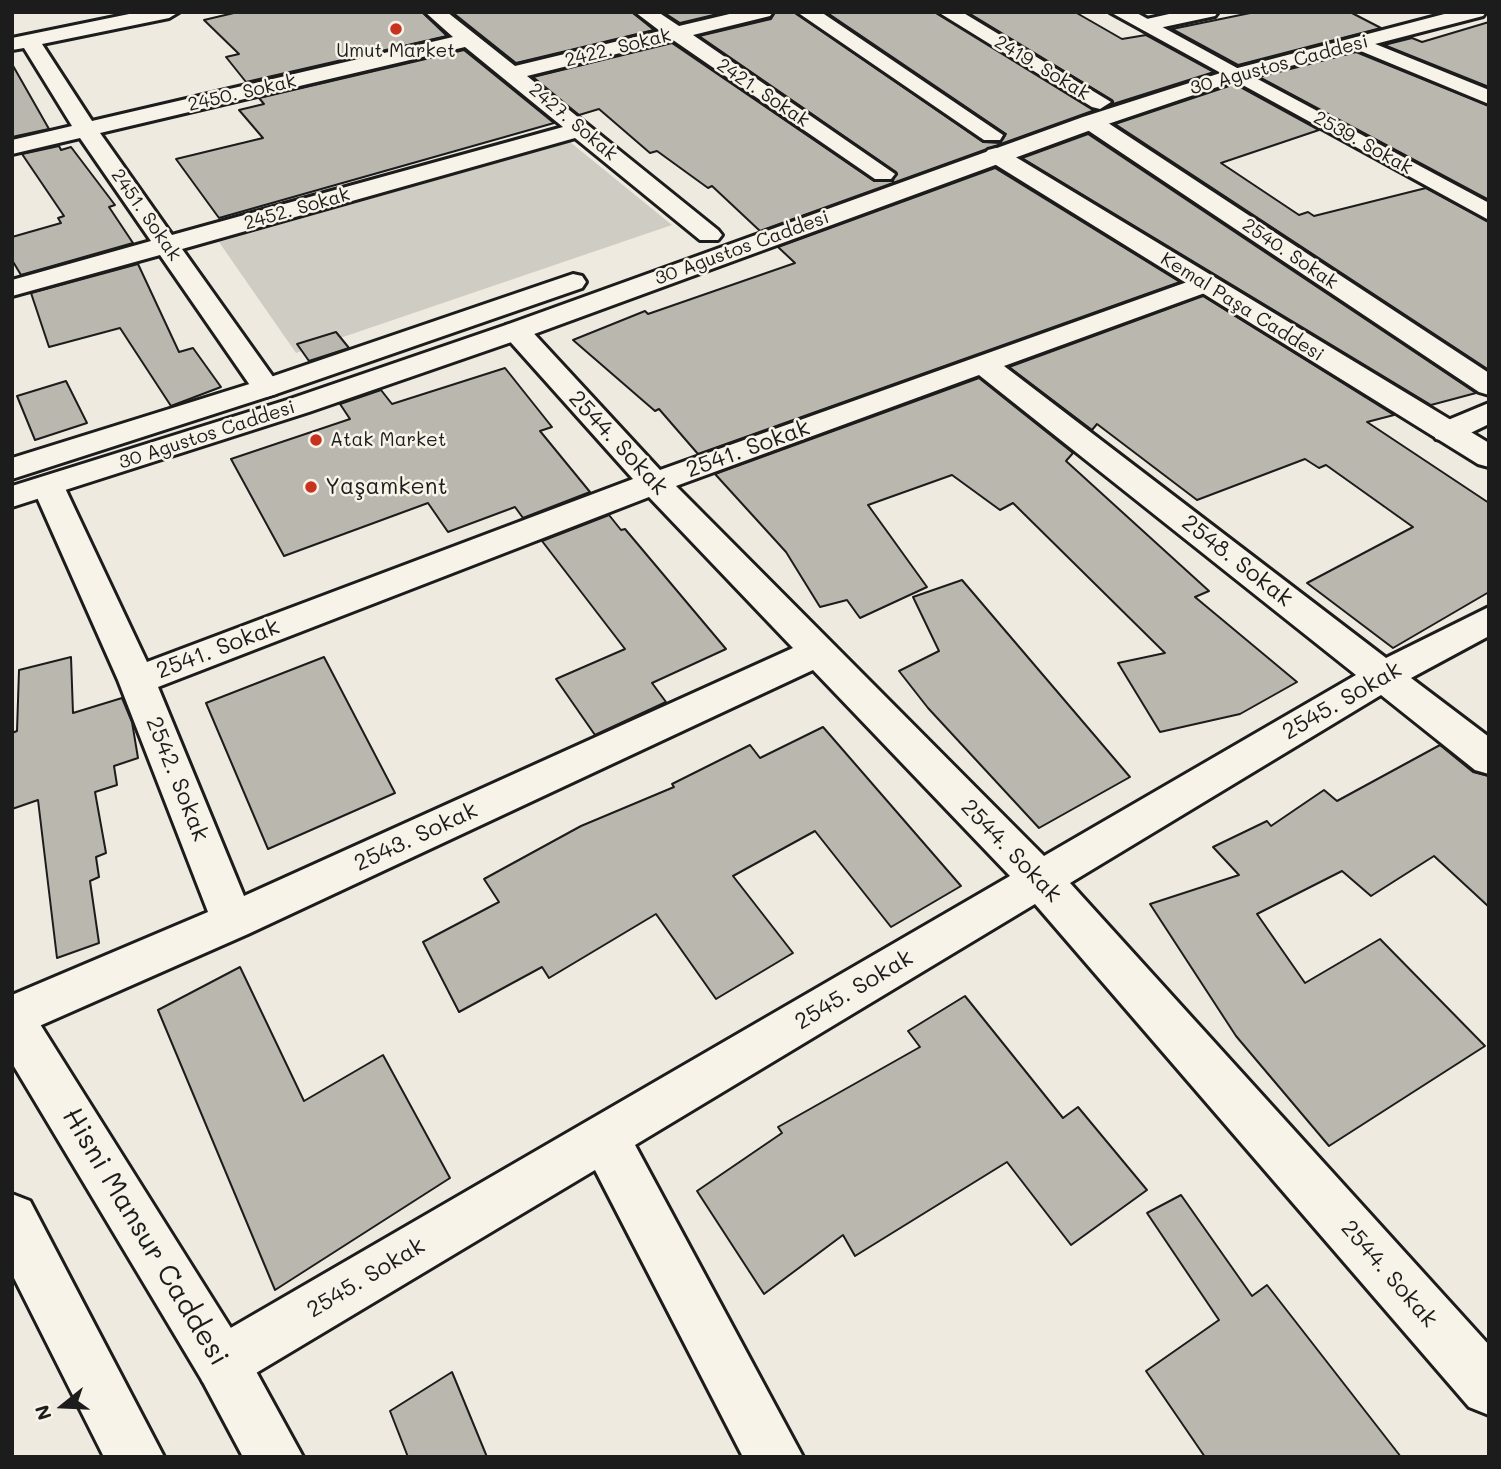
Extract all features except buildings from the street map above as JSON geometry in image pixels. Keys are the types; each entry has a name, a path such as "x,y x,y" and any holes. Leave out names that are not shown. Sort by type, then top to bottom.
{"street":[{"path":"20,42 169,12"},
{"name":"2427. Sokak","path":"435,12 709,235"},
{"name":"2421. Sokak","path":"645,12 883,174"},
{"name":"2422. Sokak","path":"513,73 762,12"},
{"name":"Kemal Paşa Caddesi","path":"807,12 994,145 1204,284 1489,457"},
{"name":"2419. Sokak","path":"948,12 1095,112"},
{"name":"2539. Sokak","path":"1120,12 1489,213"},
{"path":"1144,25 1208,12"},
{"name":"30 Agustos Caddesi","path":"12,497 298,406 516,331 994,145 1226,68 1418,12"},
{"name":"30 Agustos Caddesi","path":"1226,68 1357,43 1476,12"},
{"name":"2450. Sokak","path":"12,146 471,39"},
{"name":"2451. Sokak","path":"20,42 86,130 266,388"},
{"path":"1357,43 1489,98"},
{"name":"2540. Sokak","path":"1095,112 1489,386"},
{"name":"2452. Sokak","path":"12,288 581,129"},
{"name":"30 Agustos Caddesi","path":"670,249 883,174 994,145"},
{"name":"30 Agustos Caddesi","path":"12,469 266,388 592,276"},
{"name":"2541. Sokak","path":"137,680 654,483 1204,284"},
{"name":"2544. Sokak","path":"516,331 654,483 1040,879 1489,1387"},
{"name":"2548. Sokak","path":"983,364 1489,759"},
{"path":"1447,432 1489,412"},
{"name":"2542. Sokak","path":"48,486 137,680 233,921"},
{"name":"2545. Sokak","path":"222,1363 1384,676 1489,621"},
{"name":"2543. Sokak","path":"12,1018 233,921 818,652"},
{"name":"Hisni Mansur Caddesi","path":"12,1018 222,1363 274,1457"},
{"path":"604,1137 774,1457"},
{"path":"12,1219 135,1457"}],"shaded area":[{"path":"570,142 672,225 296,353 219,242"}],"place":[{"name":"Umut Market","path":"396,29"},
{"name":"Atak Market","path":"316,440"},
{"name":"Yaşamkent","path":"311,487"}]}
